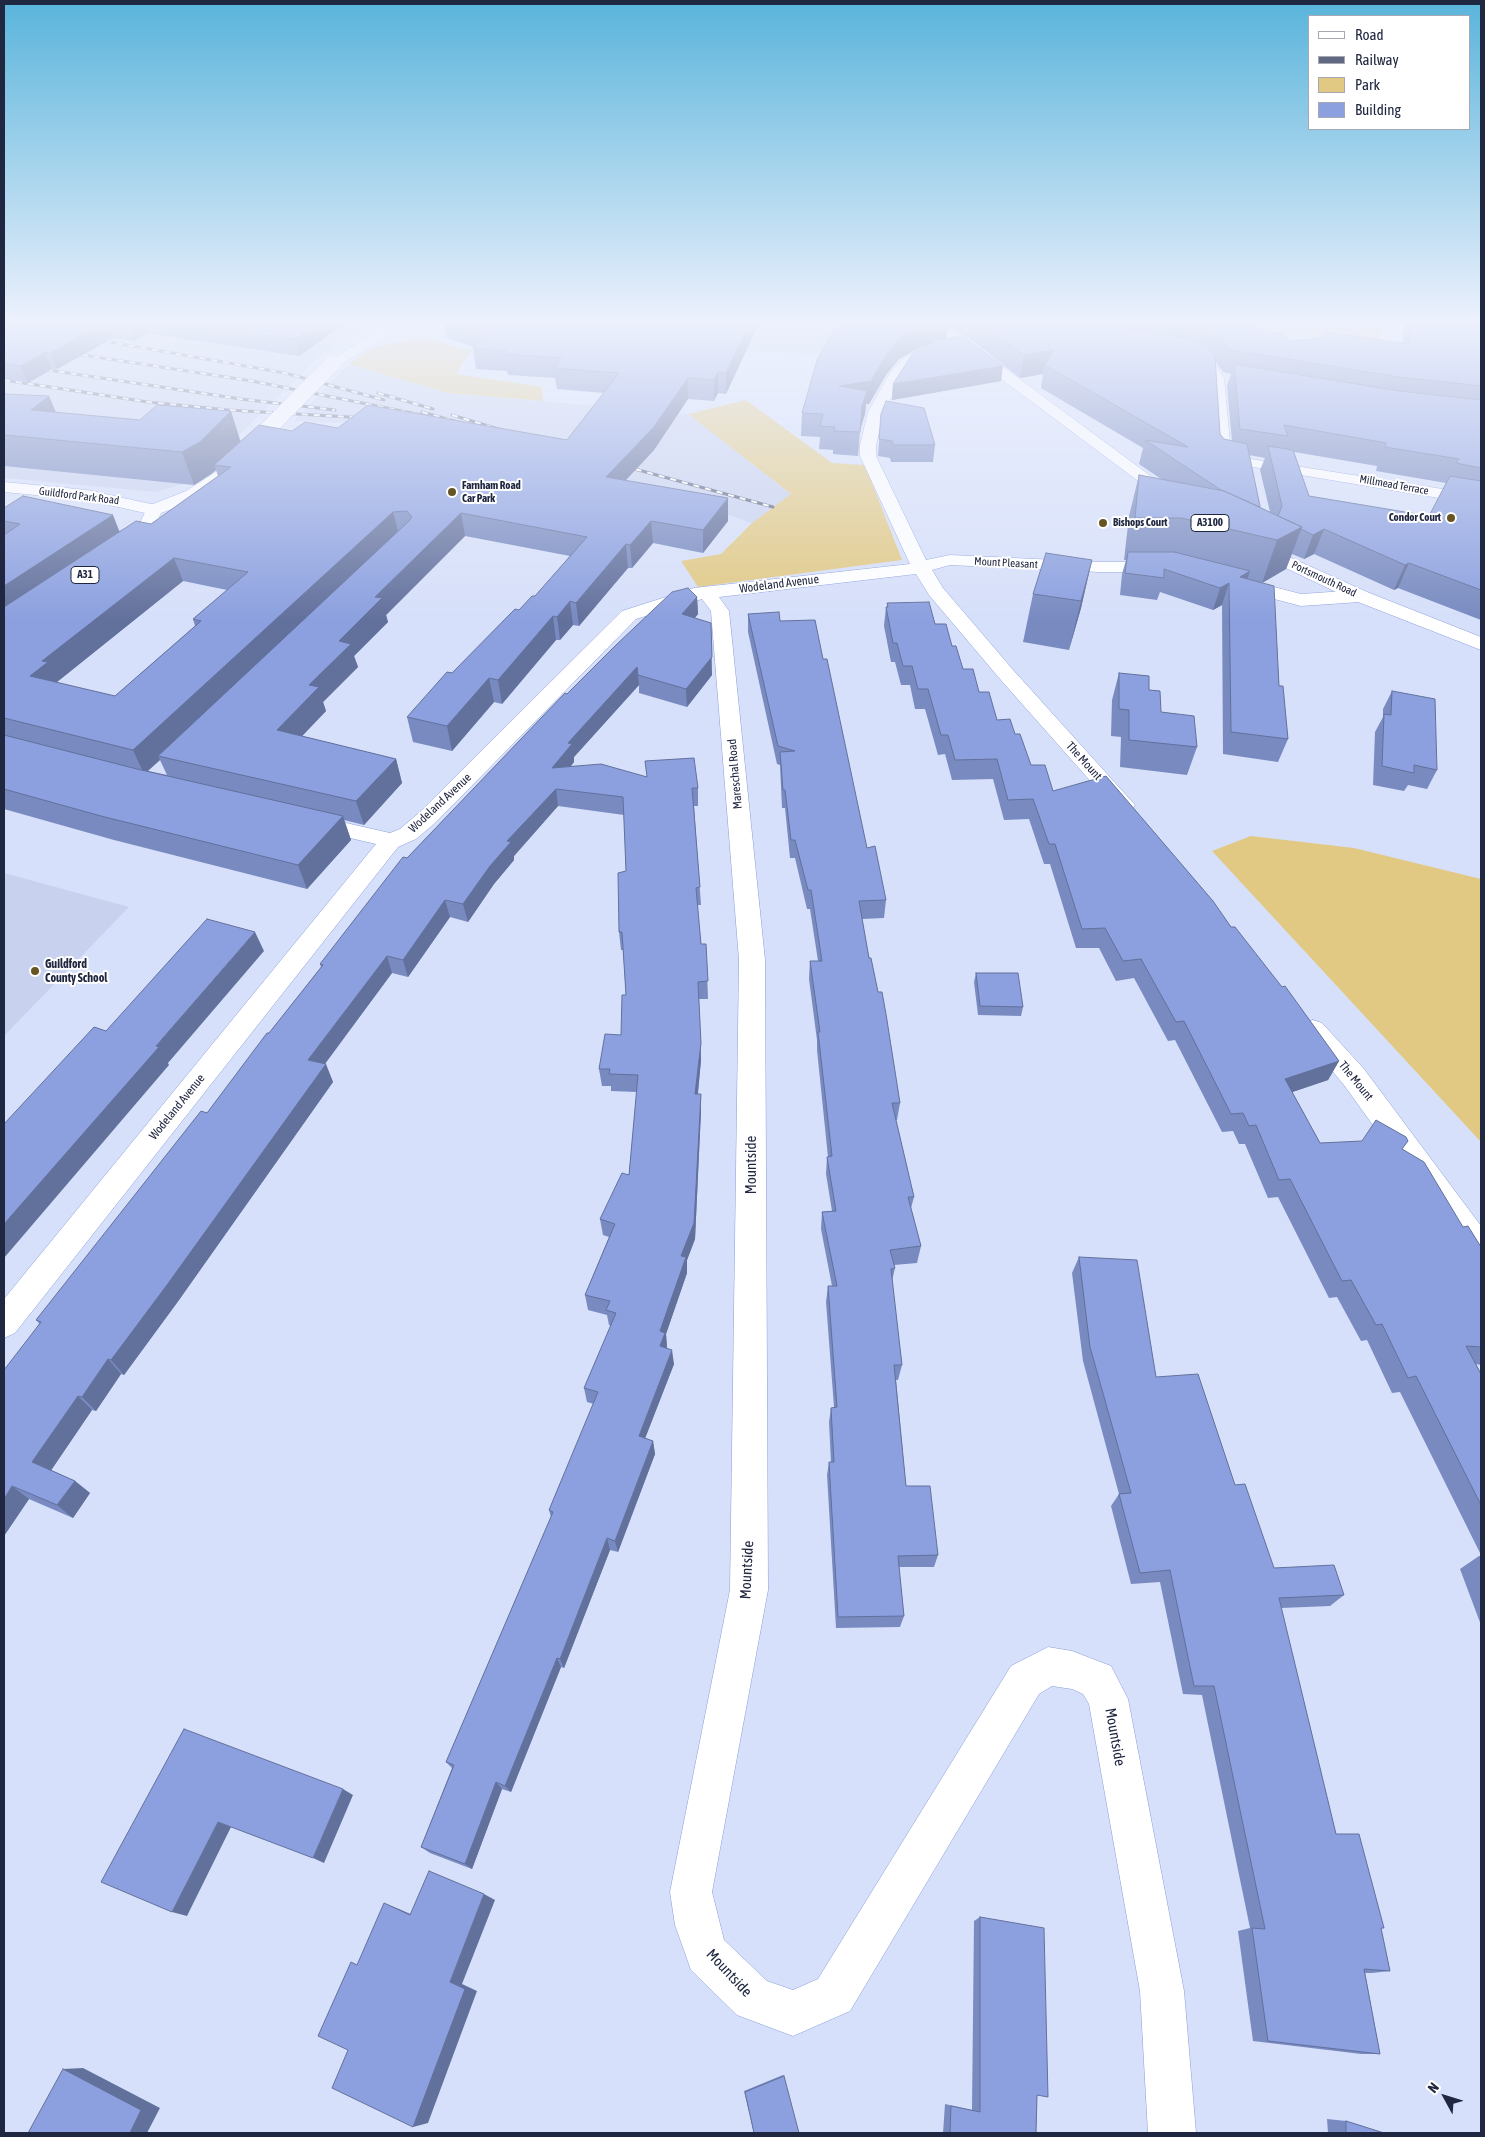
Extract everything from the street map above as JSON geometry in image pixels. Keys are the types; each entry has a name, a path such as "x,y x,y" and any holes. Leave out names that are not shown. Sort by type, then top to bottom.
{"street":[{"path":"154,510 218,480 276,421"},
{"name":"The Mount","path":"873,421 870,430 868,456 920,566 936,591 1007,675 1136,820"},
{"name":"A3100","path":"1068,421 1183,505"},
{"name":"Millmead Terrace","path":"1220,421 1223,458 1481,500"},
{"path":"1248,462 1252,479"},
{"name":"Guildford Park Road","path":"4,488 87,495 154,510"},
{"name":"A31","path":"111,558 143,534 154,510"},
{"name":"Portsmouth Road","path":"1238,538 1259,539 1360,596 1481,644"},
{"name":"Mount Pleasant","path":"920,566 950,560 1177,569"},
{"name":"Wodeland Avenue","path":"4,1323 390,842 408,834 427,818 629,616 676,599 708,593 920,566"},
{"path":"1224,580 1301,600 1360,596"},
{"name":"Mareschal Road","path":"708,593 720,611 752,960"},
{"path":"294,818 382,838 390,842"},
{"name":"Mountside","path":"752,960 748,1590 691,1892 697,1925 704,1947 707,1954 753,1999 793,2013 834,1995 1025,1680 1048,1666 1072,1670 1097,1680 1108,1699 1162,1991 1172,2133"},
{"name":"The Mount","path":"1298,1012 1354,1078 1404,1143 1481,1250"}],"shaded area":[{"path":"4,421 254,421 192,481 156,492 4,478"},
{"path":"294,421 697,421 791,494 752,523 548,454 388,425"},
{"name":"Guildford County School","path":"4,873 129,907 4,1036"}],"green space":[{"path":"697,421 774,421 832,463 865,465 902,560 698,587 681,561 721,554 752,523 791,494"},
{"path":"1251,836 1354,848 1481,879 1481,1142 1212,851"}],"building":[{"path":"4,421 221,421 200,442 182,452 4,435"},
{"path":"347,421 457,421 567,440 582,421 658,421 606,477 728,498 703,530 651,521 630,545 626,544 576,603 570,601 557,617 553,616 498,680 489,678 447,726 407,717 447,672 452,673 515,609 519,610 532,596 535,596 587,537 461,513 375,597 382,598 339,641 351,644 309,685 319,687 277,730 396,759 356,801 158,756 408,522 412,517 407,511 393,512 133,750 4,718 4,607 136,521 151,524 231,467 214,465 259,425 292,431 305,422 338,428","holes":["174,558 248,572 193,619 201,621 115,696 30,676 48,662 42,661"]},
{"path":"821,421 861,421 860,432 834,431 835,427 820,426"},
{"path":"880,421 928,421 935,445 893,445 892,441 879,439"},
{"path":"1142,421 1219,421 1220,434 1224,439 1247,444 1260,507 1221,490 1145,440 1188,447"},
{"path":"1239,421 1481,421 1481,468 1456,463 1459,459 1385,447 1386,443 1284,425 1288,436 1240,429"},
{"path":"1268,446 1293,450 1309,496 1429,516 1450,476 1481,481 1481,590 1409,563 1405,565 1324,529 1313,535 1301,529 1302,527 1278,516 1282,506"},
{"path":"1139,475 1224,491 1302,527 1277,540 1181,518 1135,518"},
{"path":"23,496 113,515 4,586 4,535 20,524 4,521 4,508"},
{"path":"1128,552 1174,552 1250,571 1240,577 1274,586 1279,686 1283,686 1288,739 1231,732 1229,583 1220,588 1164,569 1164,578 1125,573"},
{"path":"1046,553 1092,560 1081,601 1033,594"},
{"path":"688,588 697,597 682,614 711,623 712,657 686,689 638,675 637,667 568,743 572,744 552,768 601,764 647,777 645,761 694,758 698,788 692,788 700,887 696,888 701,944 706,944 708,981 698,982 701,1043 695,1094 701,1094 694,1223 681,1256 686,1257 660,1331 665,1333 660,1346 672,1350 639,1436 653,1441 615,1541 607,1538 560,1659 557,1658 505,1786 496,1782 465,1864 421,1847 454,1765 446,1762 553,1512 549,1510 598,1392 584,1388 616,1313 606,1310 610,1301 585,1295 615,1224 600,1219 622,1173 629,1175 638,1075 609,1074 610,1069 599,1069 605,1034 621,1035 622,995 626,995 622,932 619,932 618,873 626,871 623,797 556,789 507,841 511,842 490,866 463,904 445,900 403,960 387,956 308,1060 326,1064 167,1285 111,1360 108,1359 82,1397 78,1396 32,1462 75,1481 57,1505 12,1486 4,1499 4,1370 41,1322 36,1320 201,1111 207,1113 267,1033 269,1033 323,965 320,964 403,857 407,858 565,693 567,694 672,592"},
{"path":"929,602 935,624 946,624 952,646 956,646 963,669 973,669 979,692 989,692 997,720 1010,719 1015,734 1020,734 1031,765 1045,765 1053,791 1106,776 1213,901 1231,927 1235,927 1282,987 1285,986 1339,1061 1285,1079 1320,1143 1362,1141 1376,1120 1406,1137 1408,1141 1402,1149 1424,1162 1463,1227 1468,1226 1481,1247 1481,1347 1466,1346 1481,1374 1481,1505 1416,1376 1408,1378 1382,1324 1376,1325 1351,1280 1342,1281 1290,1179 1279,1180 1256,1125 1249,1126 1243,1113 1231,1114 1184,1021 1176,1022 1141,959 1123,961 1105,928 1082,929 1055,844 1049,844 1033,799 1008,800 997,759 955,760 948,735 941,735 928,689 918,689 912,666 903,666 897,643 893,643 886,607 888,607 887,603"},
{"path":"779,612 780,621 815,620 823,659 827,659 867,848 875,846 886,900 859,901 869,958 871,958 878,992 882,992 886,1014 900,1103 892,1103 914,1197 908,1197 921,1246 890,1250 895,1268 891,1269 902,1365 894,1365 906,1486 930,1486 938,1555 898,1556 904,1616 838,1617 829,1462 834,1462 831,1408 837,1407 828,1286 837,1286 822,1212 836,1211 827,1157 832,1156 818,1032 820,1032 810,961 822,961 811,890 808,890 795,840 791,840 785,790 783,790 780,752 795,751 778,746 748,614"},
{"path":"1119,673 1149,676 1149,690 1160,691 1161,712 1194,716 1197,747 1129,740 1129,710 1119,709"},
{"path":"1392,691 1435,699 1437,770 1414,765 1414,773 1382,766 1384,714 1391,715"},
{"path":"4,735 137,769 343,816 298,865 101,816 4,789"},
{"path":"207,919 255,932 156,1046 159,1047 4,1224 4,1124 94,1027 106,1031"},
{"path":"976,973 1018,973 1023,1007 980,1006"},
{"path":"1079,1257 1137,1260 1156,1377 1198,1374 1235,1485 1245,1484 1274,1568 1334,1565 1344,1595 1279,1598 1336,1834 1359,1834 1384,1928 1381,1928 1390,1971 1364,1969 1380,2054 1268,2041 1252,1928 1265,1929 1214,1686 1194,1686 1170,1570 1140,1573 1119,1494 1131,1493 1090,1347"},
{"path":"184,1729 343,1789 313,1858 218,1822 172,1912 101,1882"},
{"path":"429,1871 484,1894 450,1982 465,1989 413,2127 332,2088 348,2050 318,2036 351,1962 357,1965 384,1903 410,1915"},
{"path":"980,1917 1044,1928 1048,2097 1037,2095 1036,2133 950,2133 951,2106 980,2112"},
{"path":"63,2069 141,2110 130,2133 28,2133"},
{"path":"784,2076 799,2133 754,2133 745,2092"},
{"path":"1346,2121 1384,2133 1346,2133"}],"railway":[{"path":"453,421 458,422"},
{"path":"471,421 505,431"},
{"path":"624,466 773,507"}],"place":[{"name":"Farnham Road Car Park","path":"452,492"},
{"name":"Condor Court","path":"1451,518"},
{"name":"Bishops Court","path":"1103,523"},
{"name":"Guildford County School","path":"35,971"}]}
